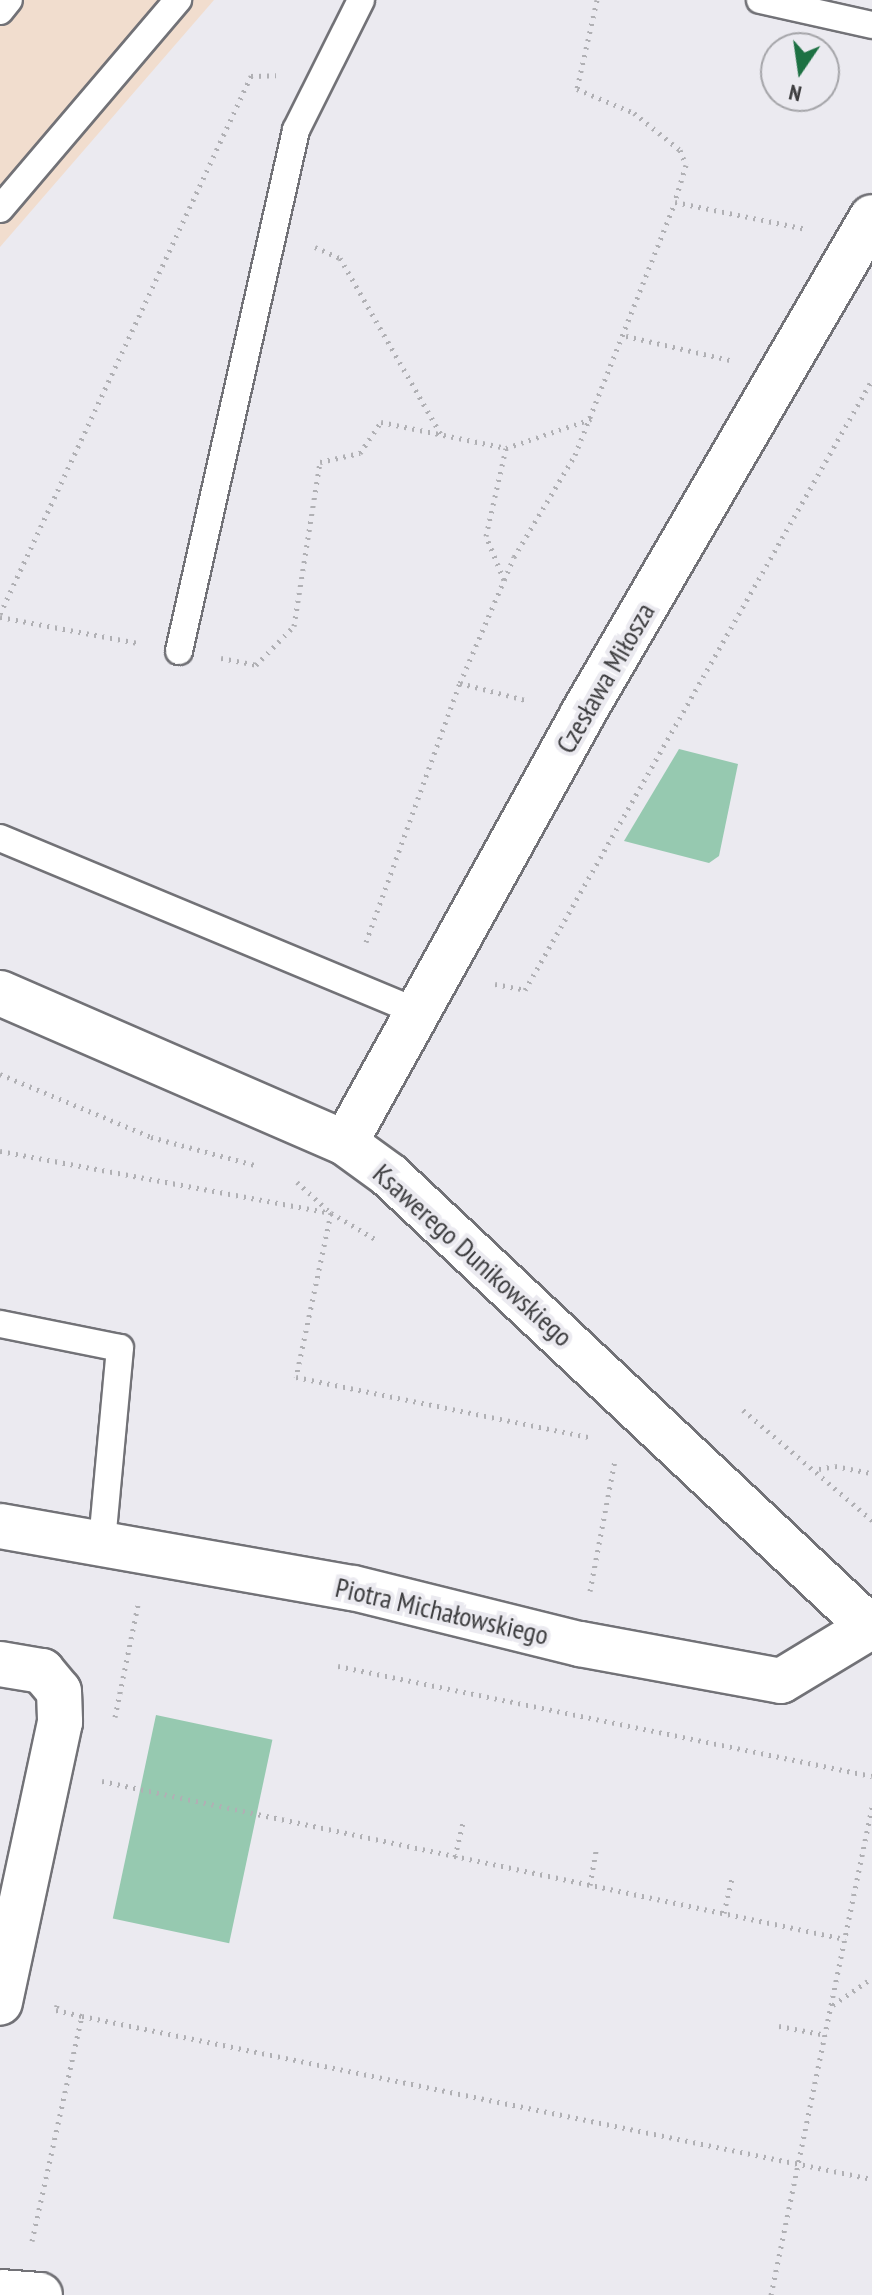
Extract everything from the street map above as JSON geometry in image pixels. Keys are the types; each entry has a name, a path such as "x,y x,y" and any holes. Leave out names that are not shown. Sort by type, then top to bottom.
{"street":[{"name":"Czesława Miłosza","path":"345,1143 582,715 865,229"},
{"name":"Ksawerego Dunikowskiego","path":"0,993 345,1143 434,1212 871,1628"},
{"name":"Piotra Michałowskiego","path":"0,1526 102,1541 353,1588 580,1644 781,1681 871,1628"},
{"path":"0,1664 42,1671 59,1691 60,1722 0,2003"}],"lane":[{"path":"0,11 9,0"},
{"path":"0,209 178,0"},
{"path":"179,651 296,130 361,0"},
{"path":"760,0 872,25"},
{"path":"0,838 352,980 419,1012"},
{"path":"0,1324 120,1348 102,1541"}],"path":[{"path":"352,980 460,683 504,580 591,419 626,336 686,165 680,150 634,113 577,89 597,0"},
{"path":"325,72 251,76 0,616 256,665 294,626 320,462 360,453 381,422 506,448 591,419"},
{"path":"675,202 865,229"},
{"path":"274,226 340,258 442,435"},
{"path":"626,336 781,371"},
{"path":"483,982 525,990 872,380"},
{"path":"504,580 486,536 506,448"},
{"path":"460,683 582,715"},
{"path":"0,1074 151,1137 258,1166"},
{"path":"0,1151 331,1213"},
{"path":"289,1174 331,1213 379,1241"},
{"path":"331,1213 296,1377 603,1440"},
{"path":"743,1410 818,1470 872,1520"},
{"path":"580,1644 618,1443"},
{"path":"818,1470 835,1466 872,1473"},
{"path":"114,1724 137,1609"},
{"path":"338,1666 872,1776"},
{"path":"105,1767 102,1782 845,1939"},
{"path":"771,2295 801,2165 872,1806"},
{"path":"455,1857 463,1821"},
{"path":"590,1885 596,1850"},
{"path":"724,1913 732,1877"},
{"path":"832,2006 872,1978"},
{"path":"56,2010 872,2179"},
{"path":"20,2293 82,2016"},
{"path":"779,2026 826,2035"}],"shaded area":[{"path":"0,0 214,0 0,247"}],"green space":[{"path":"679,749 738,764 719,856 709,863 624,841"},
{"path":"156,1715 272,1740 229,1943 113,1918"}]}
